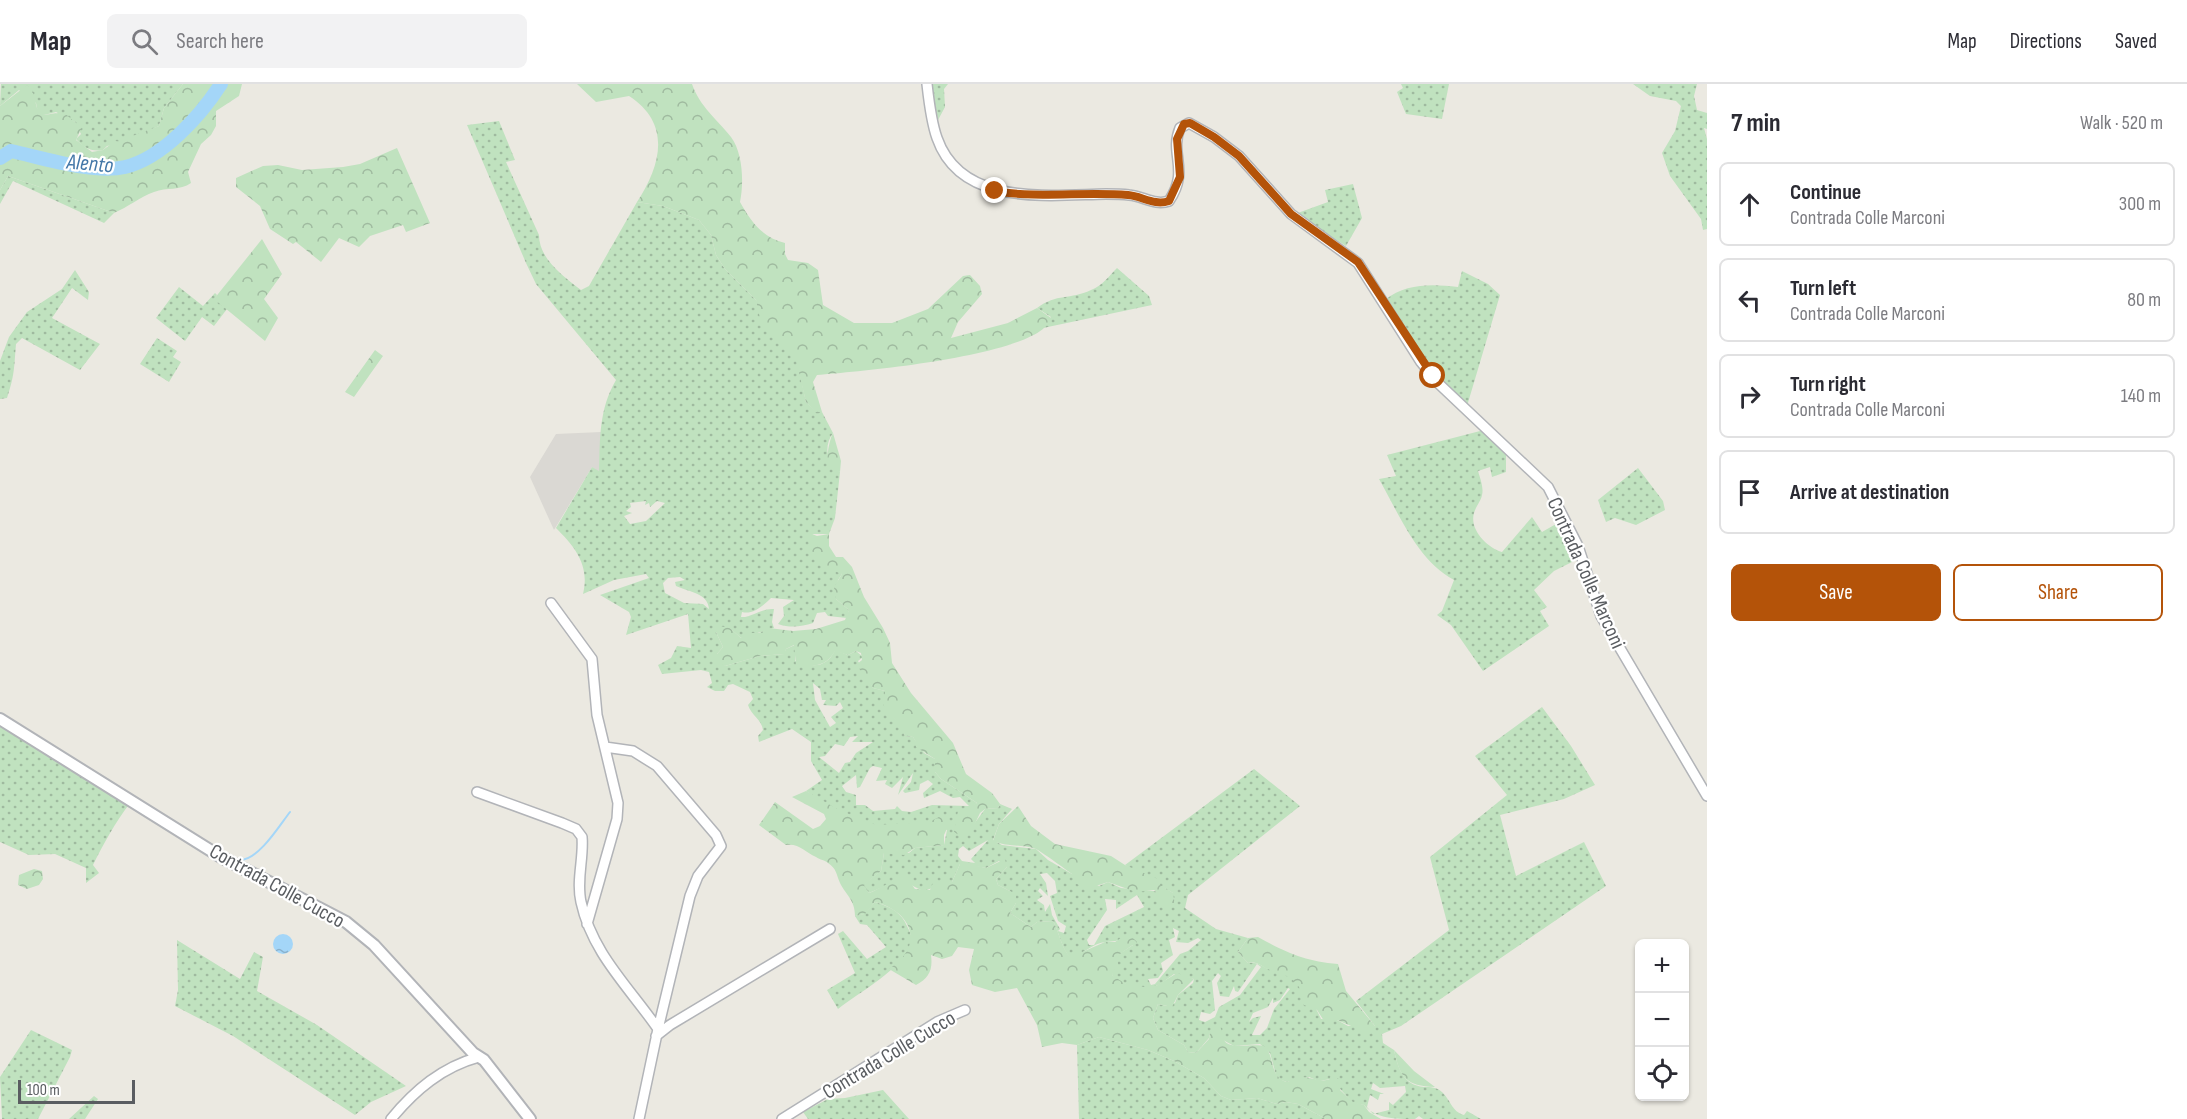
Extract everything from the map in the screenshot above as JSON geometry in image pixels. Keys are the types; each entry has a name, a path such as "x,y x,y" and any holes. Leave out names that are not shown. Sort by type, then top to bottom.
{"street":[{"name":"Contrada Colle Marconi","path":"927,84 931,119 945,156 959,171 995,191 1015,195 1131,195 1162,203 1172,196 1180,177 1178,134 1184,124 1190,123 1239,156 1291,214 1358,262 1421,362 1438,383 1548,487 1578,546 1601,616 1707,796"},
{"path":"551,603 592,659 597,715 618,803 617,819 587,924"},
{"name":"Contrada Colle Cucco","path":"0,719 170,825 273,885 346,922 374,945 479,1057 530,1119"},
{"path":"605,747 633,751 657,766 716,835 721,846 698,876 690,896 639,1119"},
{"path":"477,792 531,809 576,829 582,837 580,900 587,924 601,954 636,997 657,1033"},
{"path":"657,1033 830,929"},
{"name":"Contrada Colle Cucco","path":"782,1119 937,1022 965,1010"},
{"path":"391,1119 411,1095 430,1080 479,1057"}],"shaded area":[{"path":"601,432 599,472 592,467 554,530 530,477 556,434"}],"green space":[{"path":"1,84 183,84 164,108 159,126 125,142 107,146 103,150 91,150 85,147 76,139 81,134 75,122 56,112 44,115 37,108 36,103 19,90 0,106"},
{"path":"183,84 242,84 239,96 216,111 216,126 211,135 201,144 188,172 191,183 154,192 114,213 8,176 0,190 0,106 27,85 32,89 37,108 43,110 44,115 63,113 82,127 76,140 92,152 103,150 115,141 125,142 127,138 159,126 164,108"},
{"path":"577,84 692,84 704,106 735,144 742,168 740,202 749,216 764,233 785,243 785,254 788,260 808,263 818,270 823,305 854,323 892,323 928,309 963,276 970,275 980,286 982,294 958,322 951,338 1008,323 1037,308 1051,318 1043,329 1025,339 999,348 935,361 817,375 813,382 822,412 817,414 806,402 796,360 761,323 756,300 725,269 716,255 711,235 699,220 663,206 637,202 652,174 656,160 657,132 652,119 643,107 629,96 596,102"},
{"path":"931,84 948,84 944,89 945,107 938,120"},
{"path":"1401,84 1449,84 1442,119 1406,114 1397,92 1403,88"},
{"path":"1633,84 1697,84 1694,96 1697,110 1707,113 1707,129 1704,128 1707,139 1707,229 1703,230 1701,219 1670,176 1662,153 1675,131 1681,106 1676,101 1650,96"},
{"path":"499,121 515,160 506,162 539,235 543,252 553,266 581,290 589,286 637,202 663,206 699,220 711,235 716,255 725,269 756,300 797,360 806,402 817,413 822,412 833,433 827,449 829,459 840,472 835,518 829,534 812,534 842,574 838,580 836,599 849,610 847,618 828,616 825,612 817,613 813,623 796,626 778,624 784,616 783,607 794,600 771,598 754,611 742,612 741,617 774,609 772,622 774,628 741,638 732,630 716,632 723,647 717,654 725,666 760,656 784,654 786,649 795,645 795,661 813,665 827,661 835,650 848,655 856,651 863,657 858,661 873,688 885,691 885,704 888,711 903,725 905,736 913,737 924,753 935,759 935,772 941,779 977,803 968,809 974,824 985,809 998,808 1000,804 1012,809 999,824 993,840 1002,845 1036,849 1048,860 1099,886 1108,882 1121,888 1173,893 1125,865 1254,769 1300,806 1188,895 1185,908 1216,929 1248,938 1238,952 1248,963 1257,964 1271,970 1281,971 1289,975 1305,992 1321,1019 1337,1020 1348,1026 1375,1026 1356,1001 1449,930 1430,857 1507,795 1475,756 1542,707 1571,746 1595,785 1564,799 1500,815 1516,876 1584,842 1606,886 1401,1026 1382,1034 1383,1043 1394,1050 1397,1063 1406,1079 1417,1086 1438,1089 1460,1113 1464,1115 1467,1111 1481,1119 1423,1119 1419,1116 1415,1119 1400,1119 1380,1116 1375,1113 1389,1110 1389,1102 1393,1105 1406,1092 1405,1086 1380,1088 1373,1083 1371,1089 1384,1094 1380,1094 1378,1100 1370,1095 1367,1107 1370,1110 1364,1105 1353,1103 1331,1079 1319,1081 1309,1077 1287,1082 1281,1080 1276,1075 1270,1053 1260,1044 1234,1046 1210,1033 1209,1038 1196,1053 1188,1052 1184,1045 1158,1030 1153,1018 1158,1004 1167,1006 1175,1003 1178,995 1193,983 1194,979 1174,974 1159,985 1137,987 1115,978 1112,975 1116,956 1133,945 1124,937 1117,941 1097,944 1071,958 1065,951 1053,921 1037,922 1031,927 1010,913 1016,903 1010,891 998,885 996,879 1007,867 999,861 986,868 960,864 952,882 923,891 911,885 892,883 869,893 863,885 881,871 884,853 909,853 915,848 944,845 947,830 928,824 883,826 863,822 832,808 806,791 822,780 811,761 811,742 792,729 759,742 758,736 763,730 761,723 748,705 753,699 750,692 733,684 728,685 724,691 715,691 707,687 712,683 709,672 701,670 662,674 658,665 671,658 677,646 691,648 688,614 626,635 631,617 629,612 600,595 649,578 646,574 614,580 583,594 585,584 583,565 575,550 556,528 592,467 599,471 603,413 616,380 536,284 467,125","holes":["646,501 645,505 649,503 650,507 657,501 665,503 646,521 630,524 624,516 632,513 626,511 631,507 630,503","680,577 685,580 675,582 676,586 702,596 709,609 703,604 684,603 665,593 663,583 668,578","813,683 820,689 822,700 826,700 823,705 836,706 840,702 843,708 831,717 836,723 830,727 815,700","858,736 852,742 873,742 856,753 850,762 845,763 839,773 819,757 825,756 835,744 844,746 850,737","873,766 882,768 876,781 887,780 885,784 892,788 903,777 898,795 913,773 911,782 903,791 905,793 919,790 920,784 928,780 933,784 923,793 924,798 940,791 953,798 960,797 969,806 932,805 911,812 902,811 897,806 895,809 873,811 865,805 856,805 856,795 846,792 842,786 856,775 857,788 860,787","988,840 971,859 975,863 962,861 958,856 959,849 963,846 969,851","1047,873 1055,881 1057,893 1050,896 1058,921 1066,926 1064,933 1058,931 1060,929 1052,915 1050,904 1045,912 1044,905 1037,900 1043,896 1038,891 1040,888 1048,896 1046,883 1040,874","1137,895 1144,907 1105,926 1094,945 1089,945 1087,940 1107,910 1105,899 1116,900 1116,909","1173,928 1179,931 1176,942 1188,943 1198,938 1201,940 1188,951 1180,954 1155,984 1151,985 1148,979 1158,978 1163,971 1161,963 1173,955 1169,940 1175,937","1257,964 1261,967 1240,995 1219,1007 1215,1017 1205,1022 1199,1020 1201,1012 1210,1014 1215,1010 1212,981 1218,973 1221,976 1217,983 1220,996 1229,997 1234,986 1235,991 1238,992","1288,988 1290,989 1274,1009 1267,1028 1260,1035 1252,1035 1261,1016 1249,1022 1253,1013 1268,1007 1273,998 1273,1003 1280,1000"]},
{"path":"397,148 430,223 406,232 403,225 370,236 359,247 339,238 321,262 296,242 293,244 270,229 260,206 236,187 236,178 263,166 278,165 302,170 343,167 360,164"},
{"path":"8,176 114,213 104,223 13,181 0,204 0,190"},
{"path":"1353,184 1362,218 1346,246 1295,214 1328,202 1325,190"},
{"path":"262,239 282,274 264,299 278,318 265,341 214,299"},
{"path":"1117,268 1149,296 1152,305 1043,328 1051,317 1037,308 1051,300 1077,295 1095,288"},
{"path":"75,270 89,292 88,300 72,288 52,318 100,344 80,370 22,338 16,344 13,376 7,398 0,399 0,361 9,337 27,312 62,289"},
{"path":"1462,271 1488,284 1500,295 1467,406 1436,376 1385,300 1402,290 1420,286 1458,287"},
{"path":"179,287 203,306 215,293 217,295 215,299 227,309 214,326 202,317 185,341 156,318"},
{"path":"157,338 177,351 173,357 181,362 169,382 140,364"},
{"path":"375,350 383,356 354,397 345,392"},
{"path":"1484,430 1506,450 1506,472 1492,477 1490,467 1478,471 1482,492 1473,519 1477,532 1491,547 1502,552 1532,517 1542,532 1563,520 1580,558 1554,571 1534,590 1547,607 1540,611 1549,626 1483,671 1451,625 1437,615 1442,611 1454,580 1429,561 1419,548 1379,479 1396,476 1387,455"},
{"path":"833,433 841,461 840,472 828,462"},
{"path":"1638,468 1663,501 1665,510 1636,525 1615,518 1606,522 1598,500"},
{"path":"812,534 817,536 829,534 829,546 836,557 843,557 852,567 864,597 890,643 892,663 911,693 953,743 966,774 992,793 1000,804 998,808 985,809 980,813 970,834 959,835 954,832 958,811 977,803 941,779 935,772 935,759 916,747 913,737 905,736 897,721 887,713 884,704 885,691 873,688 857,664 862,660 861,653 856,651 848,655 835,651 823,663 808,666 796,665 794,645 786,649 785,654 760,656 725,666 710,659 709,656 717,654 723,647 716,632 719,626 730,628 741,638 746,633 759,633 769,628 793,631 816,629 845,620 849,610 836,599 834,587 842,574 830,569 816,557 808,540"},
{"path":"0,722 130,803 110,833 93,865 99,873 86,883 86,868 55,854 29,855 0,842"},
{"path":"806,791 839,810 876,825 929,822 939,817 946,818 950,822 944,835 944,845 915,848 904,855 884,853 881,871 864,885 869,893 905,876 915,889 930,890 933,883 952,882 960,864 977,864 977,866 986,868 1005,859 1007,867 996,879 998,885 1016,894 1016,903 1010,913 1031,927 1037,922 1053,921 1065,950 1071,957 1105,942 1115,942 1128,933 1137,942 1117,956 1118,964 1112,975 1124,983 1144,987 1156,986 1177,973 1194,979 1178,995 1172,1007 1158,1004 1153,1018 1158,1030 1184,1045 1188,1052 1196,1053 1209,1039 1210,1033 1220,1027 1227,1043 1237,1046 1266,1047 1275,1072 1282,1080 1287,1082 1305,1077 1326,1080 1330,1079 1331,1074 1342,1081 1340,1090 1353,1102 1364,1105 1369,1112 1381,1119 1326,1119 1298,1104 1286,1102 1277,1104 1257,1098 1231,1100 1221,1096 1204,1078 1174,1061 1148,1050 1099,1037 1077,1045 1062,1043 1042,1047 1037,1025 1017,988 995,992 972,985 969,970 974,949 958,947 952,956 942,959 931,955 929,973 916,985 889,969 900,960 910,940 910,931 906,922 898,913 875,902 865,914 855,916 852,902 831,865 798,847 786,845 759,825 775,802 813,829 820,826 826,819 824,814 792,797"},
{"path":"1018,806 1031,826 1055,844 1111,856 1125,865 1158,879 1159,884 1173,893 1175,905 1170,908 1160,905 1157,900 1158,893 1154,890 1136,892 1108,882 1087,889 1075,883 1072,874 1036,849 993,841 999,824"},
{"path":"34,869 42,871 43,879 39,885 27,889 18,885 19,875"},
{"path":"875,902 899,914 910,933 911,944 891,970 838,1009 827,990 855,973 838,934 843,931 867,959 886,947 867,925 860,924 855,916 864,914"},
{"path":"1258,937 1296,955 1338,964 1346,991 1375,1026 1370,1034 1337,1020 1326,1024 1317,1010 1304,1005 1301,991 1289,977 1257,964 1248,963 1238,952 1248,938"},
{"path":"177,940 240,979 254,952 263,957 257,991 317,1025 406,1086 371,1102 355,1115 233,1036 175,1006 178,990"},
{"path":"31,1030 72,1050 70,1057 38,1119 2,1119 0,1077"},
{"path":"1099,1037 1148,1050 1174,1061 1204,1078 1221,1096 1231,1100 1257,1098 1277,1104 1286,1102 1298,1104 1326,1119 1079,1119 1077,1045"},
{"path":"1394,1050 1414,1071 1435,1087 1417,1085 1406,1079 1399,1067"},
{"path":"883,1090 909,1119 808,1119 803,1112 828,1099"},
{"path":"94,1096 98,1099 85,1119 69,1119"}],"water":[{"path":"283,934 290,937 293,944 290,951 283,954 276,951 273,944 276,937"}],"waterway":[{"name":"Alento","path":"0,158 11,151 83,167 112,169 125,167 153,155 180,134 203,109 221,84"},
{"path":"241,860 262,848 290,812"}],"route":[{"path":"995,191 1015,195 1117,194 1131,195 1152,202 1169,201 1180,177 1178,134 1184,124 1190,123 1239,156 1291,214 1358,262 1421,362 1433,376"}]}
